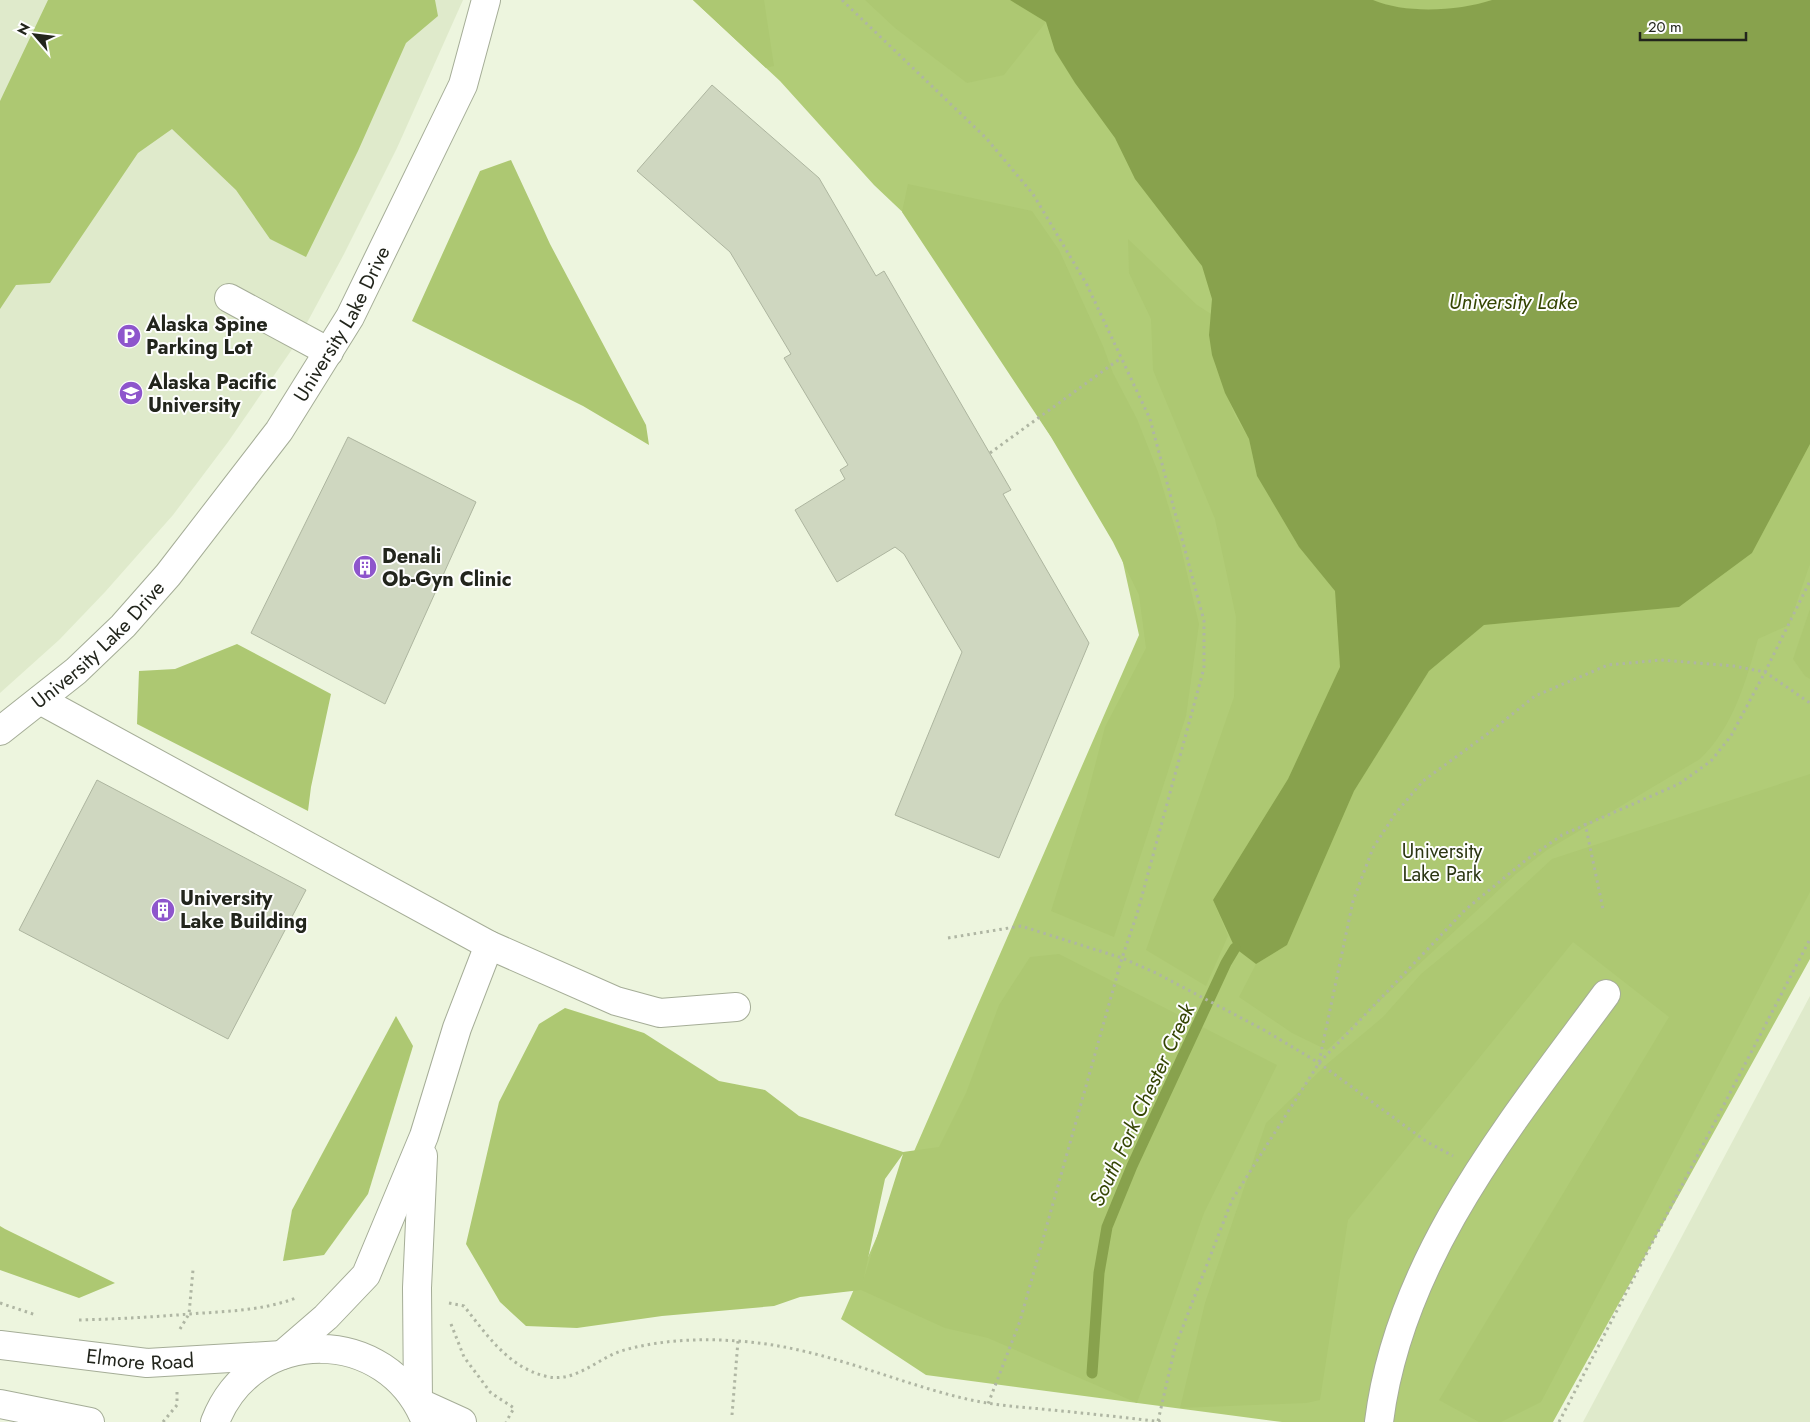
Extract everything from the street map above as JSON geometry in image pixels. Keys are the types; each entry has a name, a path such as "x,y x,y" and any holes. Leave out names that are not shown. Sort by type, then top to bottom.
{"street":[{"name":"University Lake Drive","path":"0,732 76,671 123,626 168,575 278,431 350,317 463,85 486,0"},
{"path":"229,298 329,352"},
{"path":"40,700 489,946 616,1000 660,1013 736,1007"},
{"path":"216,1422 222,1404 248,1374 282,1354 326,1317 366,1275 424,1136 457,1028 489,946"},
{"path":"1379,1422 1384,1383 1405,1313 1442,1233 1509,1127 1606,994"},
{"path":"424,1136 417,1288 422,1412 462,1422"},
{"name":"Elmore Road","path":"0,1345 147,1364 282,1354 320,1348 359,1354 393,1373 422,1412"},
{"path":"0,1404 90,1422"}],"path":[{"path":"842,0 986,138 1033,194 1087,284 1150,419 1204,621 1204,668 1020,1321 988,1404"},
{"path":"990,453 1121,358"},
{"path":"1158,1422 1175,1347 1232,1200 1319,1062 1465,910 1539,850 1585,823 1679,784 1711,761 1731,736 1810,581"},
{"path":"1319,1062 1353,901 1373,848 1395,814 1423,781 1535,696 1608,665 1661,660 1734,666 1765,672 1810,703"},
{"path":"1585,823 1603,908"},
{"path":"948,938 1021,926 1122,958 1156,973 1264,1030 1319,1062 1427,1142 1481,1172"},
{"path":"1559,1422 1810,939"},
{"path":"177,1333 189,1314 193,1270"},
{"path":"71,1320 144,1319 245,1311 275,1306 302,1295"},
{"path":"447,1310 445,1302 464,1306 497,1348 532,1372 554,1378 571,1376 610,1356 636,1348 694,1340 738,1341 817,1353 951,1395 988,1404 1162,1422"},
{"path":"0,1303 44,1317"},
{"path":"450,1318 464,1357 491,1393 514,1408 506,1422"},
{"path":"732,1415 738,1341"},
{"path":"163,1422 177,1405 177,1388"}],"shaded area":[{"name":"Alaska Pacific University","path":"0,0 463,0 397,148 344,254 295,345 228,442 173,515 105,592 59,640 0,693"},
{"path":"1810,996 1810,1422 1583,1422"}],"green space":[{"path":"48,0 435,0 438,16 406,43 358,151 306,257 270,239 236,190 172,129 138,153 50,283 16,285 0,309 0,101"},
{"name":"University Lake Park","path":"693,0 1810,0 1810,959 1553,1422 1282,1422 926,1375 841,1319 1139,635 1118,540 912,221 874,185 780,81"},
{"path":"693,0 764,0 774,66 766,68"},
{"path":"865,0 1010,0 1046,22 1004,75 967,83 895,28"},
{"path":"1373,0 1492,0 1448,9 1416,9"},
{"path":"511,160 550,244 646,425 649,445 583,406 412,321 480,171"},
{"path":"908,184 1032,211 1059,250 1103,346 1113,373 1137,419 1158,472 1180,544 1199,624 1186,716 1114,937 1051,911 1086,800 1105,727 1146,648 1139,595 1113,542 1051,437 902,212"},
{"path":"1128,239 1197,305 1211,314 1209,335 1215,365 1235,416 1249,439 1257,476 1299,547 1335,591 1340,667 1288,779 1213,900 1228,936 1206,986 1146,950 1234,697 1236,617 1215,519 1153,370 1151,319 1129,273"},
{"path":"1810,444 1810,564 1789,625 1758,639 1749,671 1730,718 1711,747 1700,759 1547,850 1516,874 1327,1050 1292,1033 1239,997 1256,964 1287,945 1354,791 1429,671 1484,625 1679,607 1752,553"},
{"path":"1810,609 1810,679 1805,676 1793,659"},
{"path":"237,644 331,694 311,787 308,811 137,724 139,671 175,669"},
{"path":"1810,774 1810,892 1541,1402 1501,1422 1479,1422 1439,1400 1669,1017 1573,942 1348,1220 1320,1400 1306,1403 1180,1408 1205,1303 1266,1123 1327,1064 1383,1017 1421,974 1485,921 1552,859"},
{"path":"1059,954 1277,1065 1204,1213 1137,1403 988,1338 945,1328 861,1290 800,1297 774,1306 662,1316 577,1328 526,1326 500,1302 466,1244 499,1102 539,1024 565,1008 644,1033 719,1081 765,1090 799,1116 903,1152 939,1147 966,1093 999,1005 1030,957","holes":["903,1154 864,1279 885,1179"]},
{"path":"396,1016 413,1046 368,1194 324,1255 283,1261 292,1210"},
{"path":"0,1226 115,1283 79,1298 0,1270"}],"water":[{"name":"University Lake","path":"1010,0 1373,0 1416,9 1448,9 1492,0 1810,0 1810,444 1752,553 1679,607 1484,625 1429,671 1354,791 1287,945 1256,964 1235,948 1213,900 1288,779 1340,667 1335,591 1299,547 1257,476 1249,439 1225,393 1212,355 1209,335 1212,299 1202,266 1135,179 1115,138 1075,83 1055,51 1046,22"}],"building":[{"path":"712,85 819,178 876,276 884,271 1011,490 1003,494 1089,643 999,858 895,815 962,652 904,554 895,547 837,582 795,510 845,479 840,470 848,465 784,358 791,354 730,252 637,171"},
{"name":"Denali Ob-Gyn Clinic","path":"348,437 476,502 385,704 251,633"},
{"name":"University Lake Building","path":"97,780 306,890 228,1039 19,930"}],"waterway":[{"name":"South Fork Chester Creek","path":"1092,1373 1099,1273 1107,1227 1132,1166 1226,963 1235,948"}],"place":[{"name":"Alaska Spine Parking Lot","path":"129,336"},
{"name":"Alaska Pacific University","path":"131,393"},
{"name":"Denali Ob-Gyn Clinic","path":"365,567"},
{"name":"University Lake Building","path":"163,910"}]}
